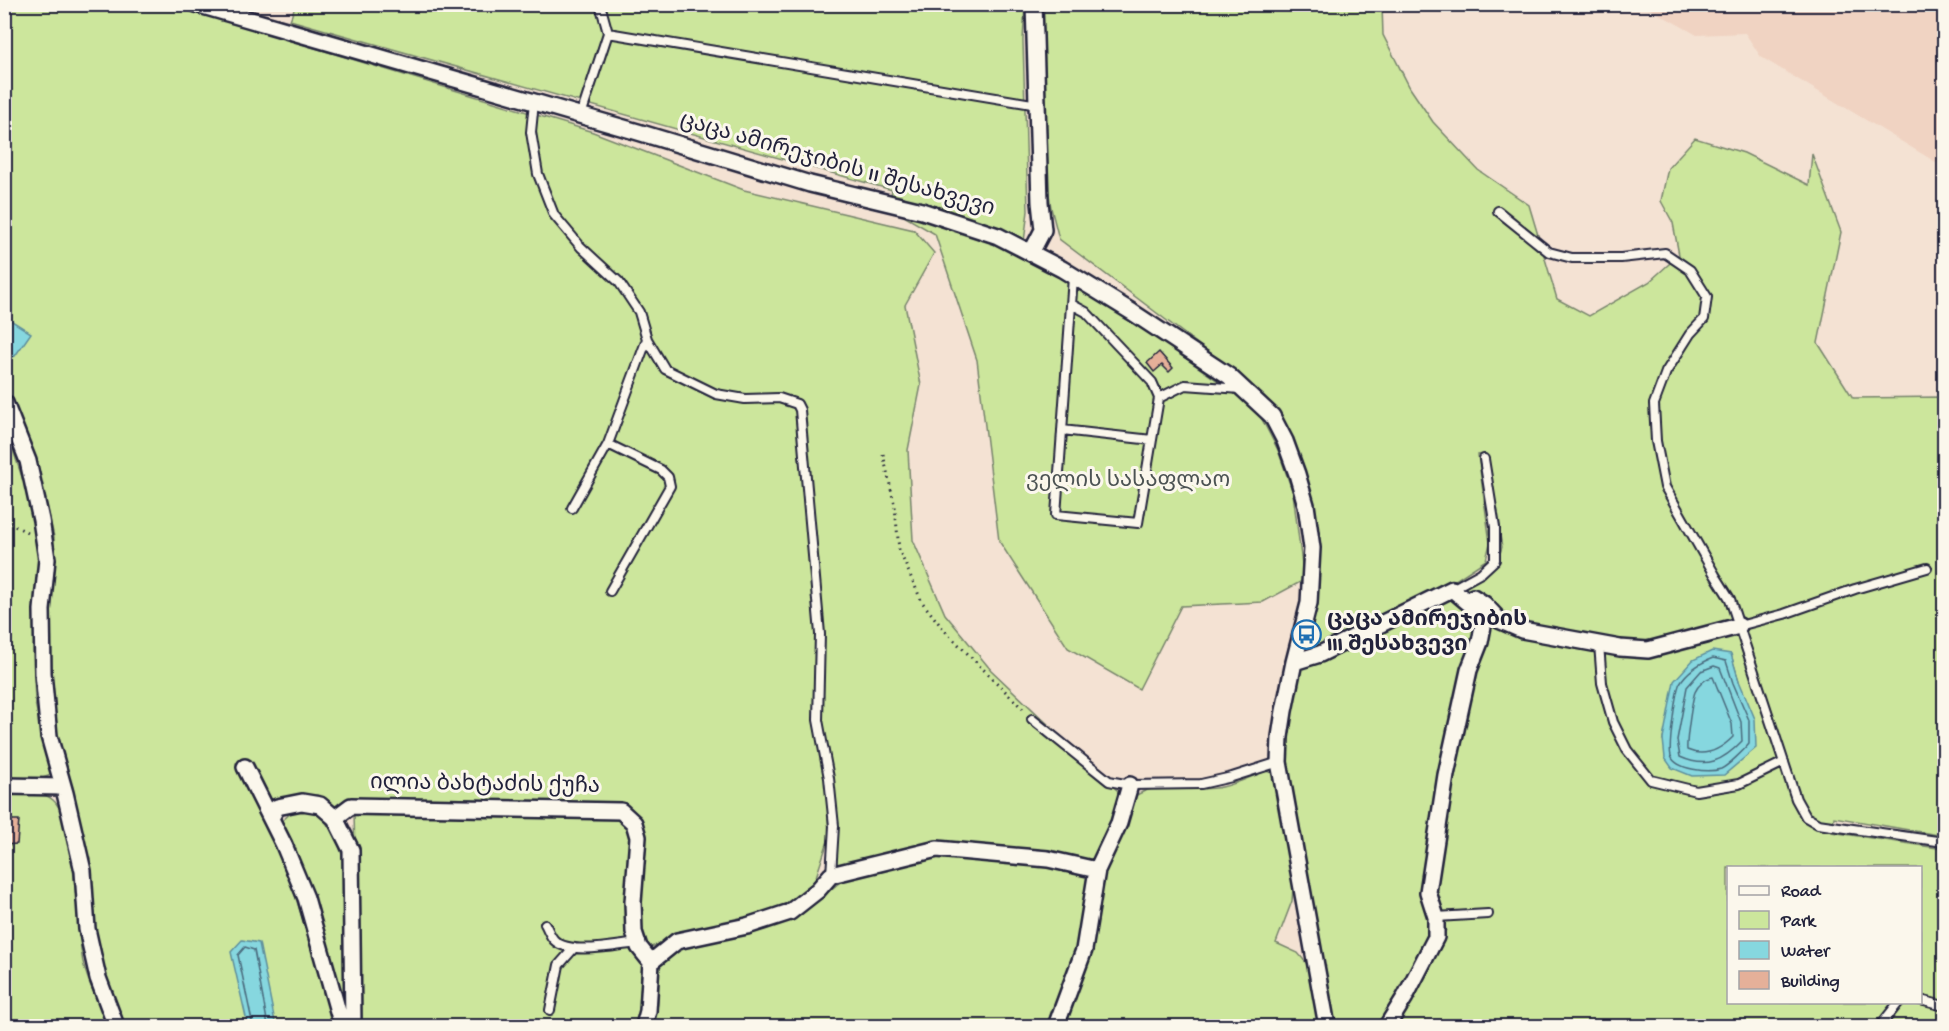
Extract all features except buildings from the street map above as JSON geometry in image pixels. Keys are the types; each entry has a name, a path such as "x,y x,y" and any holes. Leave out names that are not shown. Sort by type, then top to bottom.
{"street":[{"name":"ცაცა ამირეჯიბის II შესახვევი","path":"196,4 810,184 922,211 998,236 1073,275 1229,376 1272,416 1285,441 1306,505 1312,548 1309,603 1294,662 1280,737 1279,762 1287,794 1327,1026"},
{"path":"1031,252 1042,230 1034,4"},
{"path":"5,403 28,460 47,559 42,610 43,673 49,736 83,871 87,929 98,978 116,1026"},
{"path":"1294,662 1320,654 1452,589 1466,592 1484,604 1499,620 1522,630 1599,644 1648,650 1739,626"},
{"path":"1387,1026 1436,937 1436,917 1428,892 1446,775 1469,670 1480,642 1483,626 1477,610 1452,589"},
{"path":"245,766 306,898 339,1014 345,1026"},
{"path":"1056,1026 1084,950 1097,870 1119,823 1130,785"},
{"path":"4,786 63,787"},
{"path":"271,818 277,807 302,802 320,806 335,818 351,850 353,1026"},
{"name":"ილია ბახტაძის ქუჩა","path":"335,818 351,806 621,811 634,823 638,837 633,902 634,932 638,943 651,962"},
{"path":"644,1026 648,1011 651,962 676,941 747,926 790,912 819,890 831,875 938,849 1048,858 1097,870"}],"lane":[{"path":"581,115 608,33 600,4"},
{"path":"608,33 1038,105"},
{"path":"534,102 531,132 538,174 554,215 581,247 619,282 639,312 647,339 665,369 716,394 745,399 779,398 796,404 800,410 819,634 818,720 829,778 834,826 831,875"},
{"path":"1498,211 1550,252 1572,258 1621,258 1665,253 1690,270 1707,297 1704,319 1690,334 1666,372 1654,404 1656,441 1665,487 1730,599 1796,799 1806,817 1818,824 1944,842"},
{"path":"1071,304 1086,312 1152,382 1159,398 1138,523 1056,515 1073,275"},
{"path":"572,508 608,444 647,339"},
{"path":"1159,398 1185,385 1242,389"},
{"path":"1062,430 1152,440"},
{"path":"608,444 661,470 668,477 670,486 610,591"},
{"path":"1452,589 1481,573 1495,560 1495,527 1484,459"},
{"path":"1739,626 1927,568"},
{"path":"1599,644 1602,683 1613,722 1627,750 1651,780 1696,791 1739,784 1784,762"},
{"path":"1032,719 1110,781 1130,785 1201,784 1279,762"},
{"path":"1436,917 1488,914"},
{"path":"545,924 554,940 567,948 638,943"},
{"path":"550,1010 560,965 574,948"},
{"path":"1922,1000 1944,1006"},
{"path":"1880,1026 1897,1004"}],"path":[{"path":"883,454 894,507 899,550 922,602 944,630 1032,719"},
{"path":"4,521 44,538"}],"shaded area":[{"path":"1643,5 1944,5 1944,167 1761,57 1745,33 1697,35"}],"green space":[{"name":"ველის სასაფლაო","path":"296,4 1025,5 1023,41 1028,211 1022,257 1086,288 1256,408 1278,450 1293,493 1304,580 1263,602 1181,606 1139,689 1068,648 999,541 977,360 935,234 888,207 892,190 290,20"},
{"path":"4,5 173,5 593,132 744,190 914,230 934,253 905,305 921,385 908,450 913,540 945,614 991,670 1118,791 1116,818 1095,858 1085,861 1010,849 836,866 836,827 831,773 821,718 813,718 827,790 829,838 815,880 796,901 740,922 692,932 651,947 645,945 641,937 637,819 337,809 317,795 287,798 270,806 246,758 236,763 286,866 336,1026 274,1026 275,1022 248,1026 122,1026 103,975 55,729 49,672 54,537 36,458 8,395 5,396"},
{"path":"1043,5 1382,5 1383,35 1410,88 1433,122 1478,170 1529,205 1557,299 1589,316 1649,282 1679,255 1673,223 1661,201 1668,168 1695,138 1744,153 1809,185 1812,154 1841,232 1818,343 1853,398 1944,397 1944,836 1834,817 1832,832 1944,849 1944,1026 1392,1026 1446,930 1433,892 1452,765 1488,630 1459,591 1481,578 1492,568 1502,547 1486,454 1478,455 1490,543 1486,560 1442,589 1328,646 1310,644 1317,572 1316,538 1304,468 1279,414 1264,396 1059,239 1051,208 1043,152","holes":["1731,655 1739,681 1663,739 1668,719"]},
{"path":"4,423 34,513 40,579 33,650 35,703 51,775 37,780 5,780"},
{"path":"1443,598 1462,603 1478,628 1428,913 1430,926 1428,944 1379,1026 1332,1026 1285,748 1299,669 1340,652"},
{"path":"1266,771 1272,773 1278,782 1294,875 1292,901 1276,943 1298,953 1308,965 1319,1026 1062,1026 1102,873 1131,799 1141,792 1163,787 1211,789 1222,787"},
{"path":"5,790 30,791 48,796 61,811 71,851 83,962 108,1026 5,1026"},
{"path":"308,809 321,816 336,836 344,861 347,1012 310,893 282,821 294,810"},
{"path":"354,812 615,817 626,824 630,832 626,890 647,968 638,1026 359,1026"},
{"path":"934,854 1040,864 1091,877 1077,945 1052,1026 652,1026 658,1004 660,962 675,950 752,933 803,913 840,882"}],"water":[{"path":"4,316 31,333 15,356 5,359"},
{"path":"1712,651 1731,654 1739,681 1755,719 1756,748 1724,775 1692,776 1672,768 1665,758 1663,739 1674,681 1693,660"},
{"path":"242,940 259,943 274,1026 248,1026 231,952"}],"place":[{"name":"ცაცა ამირეჯიბის III შესახვევი","path":"1306,634"}]}
